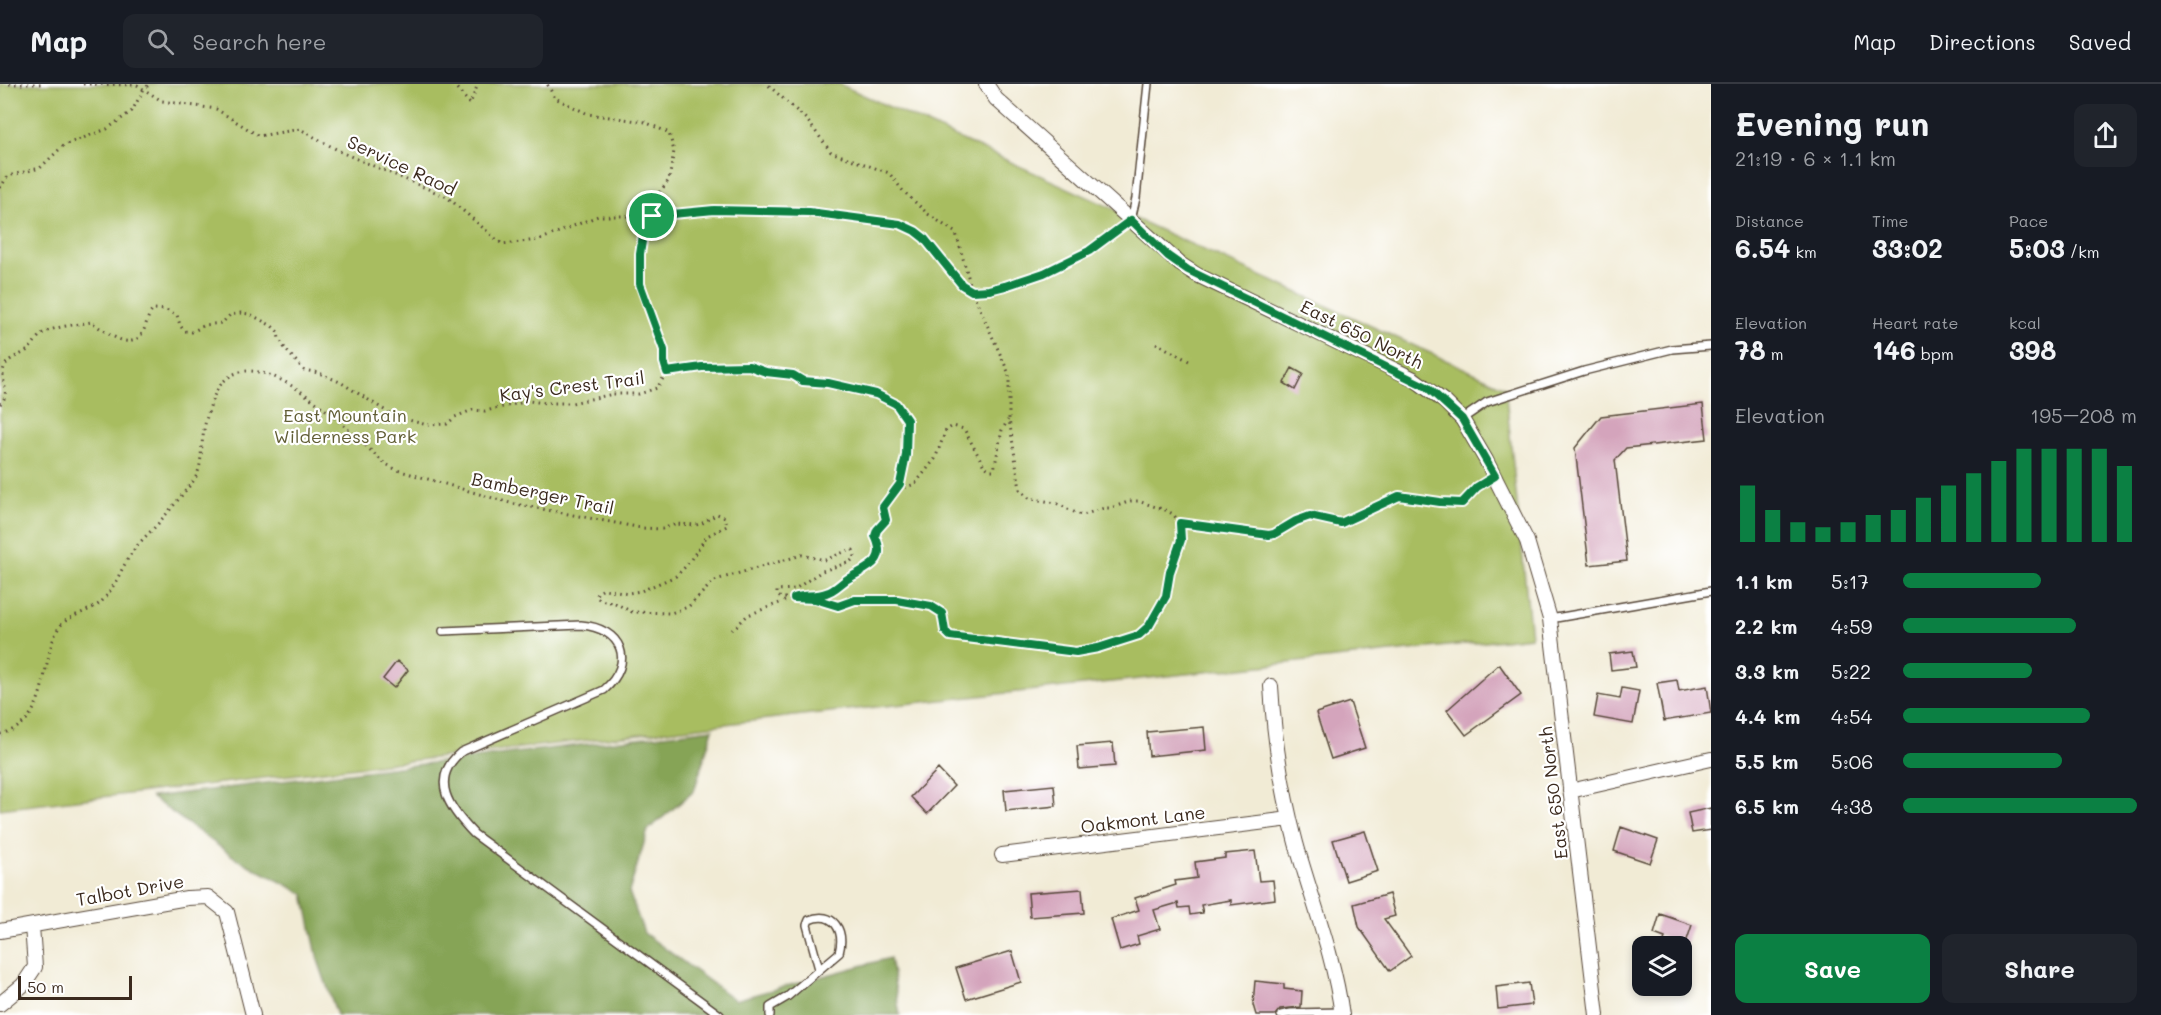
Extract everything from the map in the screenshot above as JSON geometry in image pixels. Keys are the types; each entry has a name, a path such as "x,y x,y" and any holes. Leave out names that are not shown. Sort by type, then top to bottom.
{"street":[{"name":"East 650 North","path":"986,84 996,99 1168,256 1188,270 1414,379 1445,402 1462,419 1495,476 1527,541 1550,619 1597,1015"},
{"path":"1270,686 1276,750 1290,819 1326,936 1342,1014"},
{"path":"1570,791 1711,759"},
{"name":"Oakmont Lane","path":"1002,855 1290,819"},
{"name":"Talbot Drive","path":"0,931 187,898 208,897 227,912 253,1015"},
{"path":"0,1004 23,985 35,967 32,926"}],"lane":[{"path":"1131,220 1136,198 1148,84"},
{"path":"1462,419 1488,402 1584,371 1672,349 1711,346"},
{"path":"1550,619 1711,591"},
{"path":"442,631 581,625 597,627 616,640 621,650 621,660 620,672 614,682 604,690 461,752 450,764 446,781 447,797 454,812 474,834 720,1015"},
{"path":"770,1015 770,1007 787,997 839,953 842,944 836,925 830,918 824,916 809,920 807,925 819,969"},
{"path":"1281,1015 1291,1013 1342,1014"}],"path":[{"path":"9,84 43,84"},
{"name":"Service Raod","path":"83,84 137,85 162,101 216,109 259,136 300,129 343,153 447,198 502,244 538,240 598,216 652,216 714,210 809,212 900,224 915,231 924,238 962,285 972,291"},
{"path":"0,188 8,176 40,168 64,145 107,129 132,111 144,89 150,84"},
{"path":"453,84 470,104 478,84"},
{"name":"Kay's Crest Trail","path":"0,404 4,400 6,391 3,372 6,364 16,355 28,351 44,333 91,322 123,342 131,341 141,335 149,314 154,309 166,310 177,315 184,332 192,332 205,325 222,323 230,315 241,313 250,315 272,326 278,332 279,339 286,350 304,370 319,373 340,382 394,416 427,425 447,424 455,417 472,410 485,411 529,401 546,404 572,403 613,394 639,394 657,388 667,372 662,341 640,284 640,254 643,235 652,216 655,198 669,180 674,151 669,133 645,122 588,114 555,98 547,84"},
{"path":"767,84 807,120 831,152 889,173 903,191 928,214 956,233 972,291 1009,374 1009,419 1020,489 1029,498 1056,503 1083,515 1138,501 1173,514 1180,523 1181,540 1170,572 1166,596 1149,626 1139,635 1082,651 950,636 945,631 942,613 931,606 890,599 855,600 838,606 815,599 794,598"},
{"path":"972,291 989,290 1044,273 1089,251 1131,220"},
{"path":"1156,343 1189,361"},
{"path":"667,372 702,367 749,366 766,372 793,375 803,381 828,383 876,394 896,404 907,420 908,434 904,471 900,484 883,507 886,520 875,536 879,545 876,561 825,594 802,594 748,615 732,630"},
{"name":"Bamberger Trail","path":"0,734 16,728 27,719 37,702 44,683 55,635 60,626 67,619 89,611 101,602 113,587 135,547 162,520 194,482 200,467 209,408 226,378 240,370 281,380 307,394 384,463 408,473 510,503 642,528 662,529 676,524 702,524 717,514 722,514 727,526 706,536 687,565 676,576 641,591 629,593 604,589 597,592 596,596 600,600 615,603 632,612 671,614 688,607 719,579 802,555 825,560 853,550 855,557 850,561 822,571 795,590 780,588 776,592 781,598 794,598"},
{"path":"894,492 915,484 935,459 946,430 953,426 963,429 984,466 988,470 994,470 1002,430 1009,419"},
{"path":"1180,523 1274,534 1310,516 1341,523 1399,496 1462,503 1477,487 1495,476"}],"green space":[{"name":"East Mountain Wilderness Park","path":"0,84 839,84 1505,387 1531,637 811,714 0,809"},
{"path":"713,729 694,791 648,830 629,892 644,933 735,1000 890,958 900,1015 337,1015 318,960 304,894 237,859 151,797"}],"building":[{"path":"1292,368 1303,374 1295,390 1284,383"},
{"path":"1703,404 1707,439 1626,448 1615,460 1627,561 1589,565 1575,448 1601,416"},
{"path":"1633,651 1636,667 1611,670 1609,654"},
{"path":"397,661 408,670 394,688 383,679"},
{"path":"1499,664 1521,695 1466,735 1447,710"},
{"path":"1677,680 1679,691 1707,686 1711,713 1664,721 1657,683"},
{"path":"1622,688 1639,691 1633,724 1594,717 1598,695 1620,699"},
{"path":"1350,702 1365,748 1331,759 1316,713"},
{"path":"1204,727 1206,750 1149,756 1147,732"},
{"path":"1113,743 1115,766 1079,769 1077,746"},
{"path":"938,769 954,786 927,814 911,797"},
{"path":"1054,785 1056,806 1006,811 1004,790"},
{"path":"1711,808 1711,830 1692,833 1688,813"},
{"path":"1621,827 1658,840 1650,863 1614,851"},
{"path":"1365,831 1378,871 1346,881 1333,840"},
{"path":"1255,851 1259,881 1273,880 1275,899 1231,905 1231,900 1201,905 1203,913 1190,915 1189,907 1179,908 1178,903 1154,910 1160,929 1137,936 1139,944 1120,950 1111,919 1139,910 1135,898 1176,885 1175,881 1197,878 1195,862 1225,858 1225,854"},
{"path":"1082,889 1084,913 1030,917 1028,893"},
{"path":"1389,894 1395,916 1384,919 1411,956 1390,971 1359,927 1354,904"},
{"path":"1660,914 1692,925 1688,936 1654,934"},
{"path":"1012,951 1021,982 966,999 956,968"},
{"path":"1255,981 1284,984 1284,989 1302,991 1301,1007 1280,1009 1275,1015 1256,1015 1253,1005"},
{"path":"1529,983 1532,1005 1498,1009 1496,987"}],"route":[{"path":"714,210 809,212 846,215 900,224 924,238 962,285 972,291 1005,286 1044,273 1089,251 1131,220 1168,256 1188,270 1427,387 1462,419 1495,476 1480,484 1462,503 1399,496 1341,523 1310,516 1269,535 1180,523 1181,540 1170,572 1166,596 1149,626 1139,635 1082,651 1062,651 950,636 945,631 942,613 931,606 890,599 855,600 838,606 815,599 794,598 802,594 825,594 876,561 879,545 875,536 886,520 883,507 900,484 904,471 908,434 907,420 896,404 876,394 828,383 803,381 793,375 766,372 749,366 702,367 667,372 659,331 640,284 640,254 643,235 652,216 714,210"}]}
